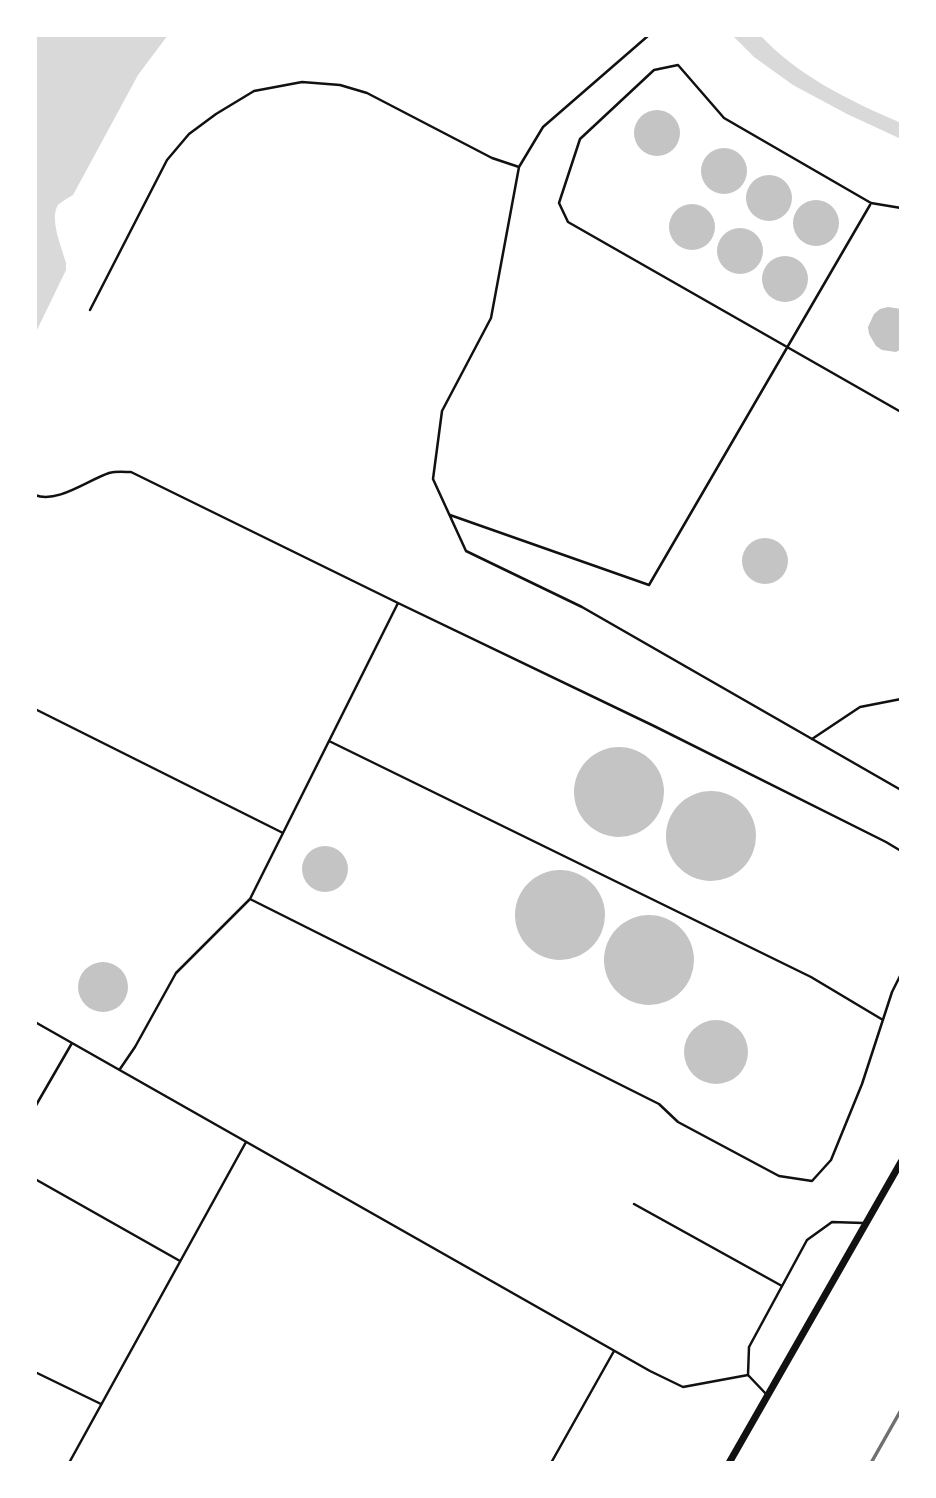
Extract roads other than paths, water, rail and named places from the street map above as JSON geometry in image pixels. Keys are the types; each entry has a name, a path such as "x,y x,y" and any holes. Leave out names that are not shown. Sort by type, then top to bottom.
{"street":[{"path":"729,1463 901,1162"}],"lane":[{"path":"649,35 543,127 519,167 491,318 442,411 433,479 466,551 582,607 901,790"},
{"path":"901,208 871,203 724,118 678,65 654,70 580,139 559,203 568,222 901,412"},
{"path":"90,310 167,160 189,134 254,91 303,82 340,85 367,93 492,158 519,167"},
{"path":"450,515 649,585 871,203"},
{"path":"35,495 54,497 111,472 131,471 654,726 901,851"},
{"path":"120,1070 176,973 250,899 398,603"},
{"path":"812,739 860,707 901,699"},
{"path":"35,709 283,833"},
{"path":"329,741 811,977 883,1020"},
{"path":"250,899 659,1104 678,1122 779,1176 812,1181 831,1160 862,1084 892,992 901,974"},
{"path":"35,1022 650,1371 683,1387 748,1375"},
{"path":"35,1107 72,1043"},
{"path":"69,1463 246,1142"},
{"path":"35,1179 180,1261"},
{"path":"634,1203 782,1286"},
{"path":"767,1395 748,1375 750,1348 807,1240 832,1222 865,1224"},
{"path":"551,1463 614,1351"},
{"path":"35,1372 101,1404"}],"railway":[{"path":"871,1463 901,1410"}]}
